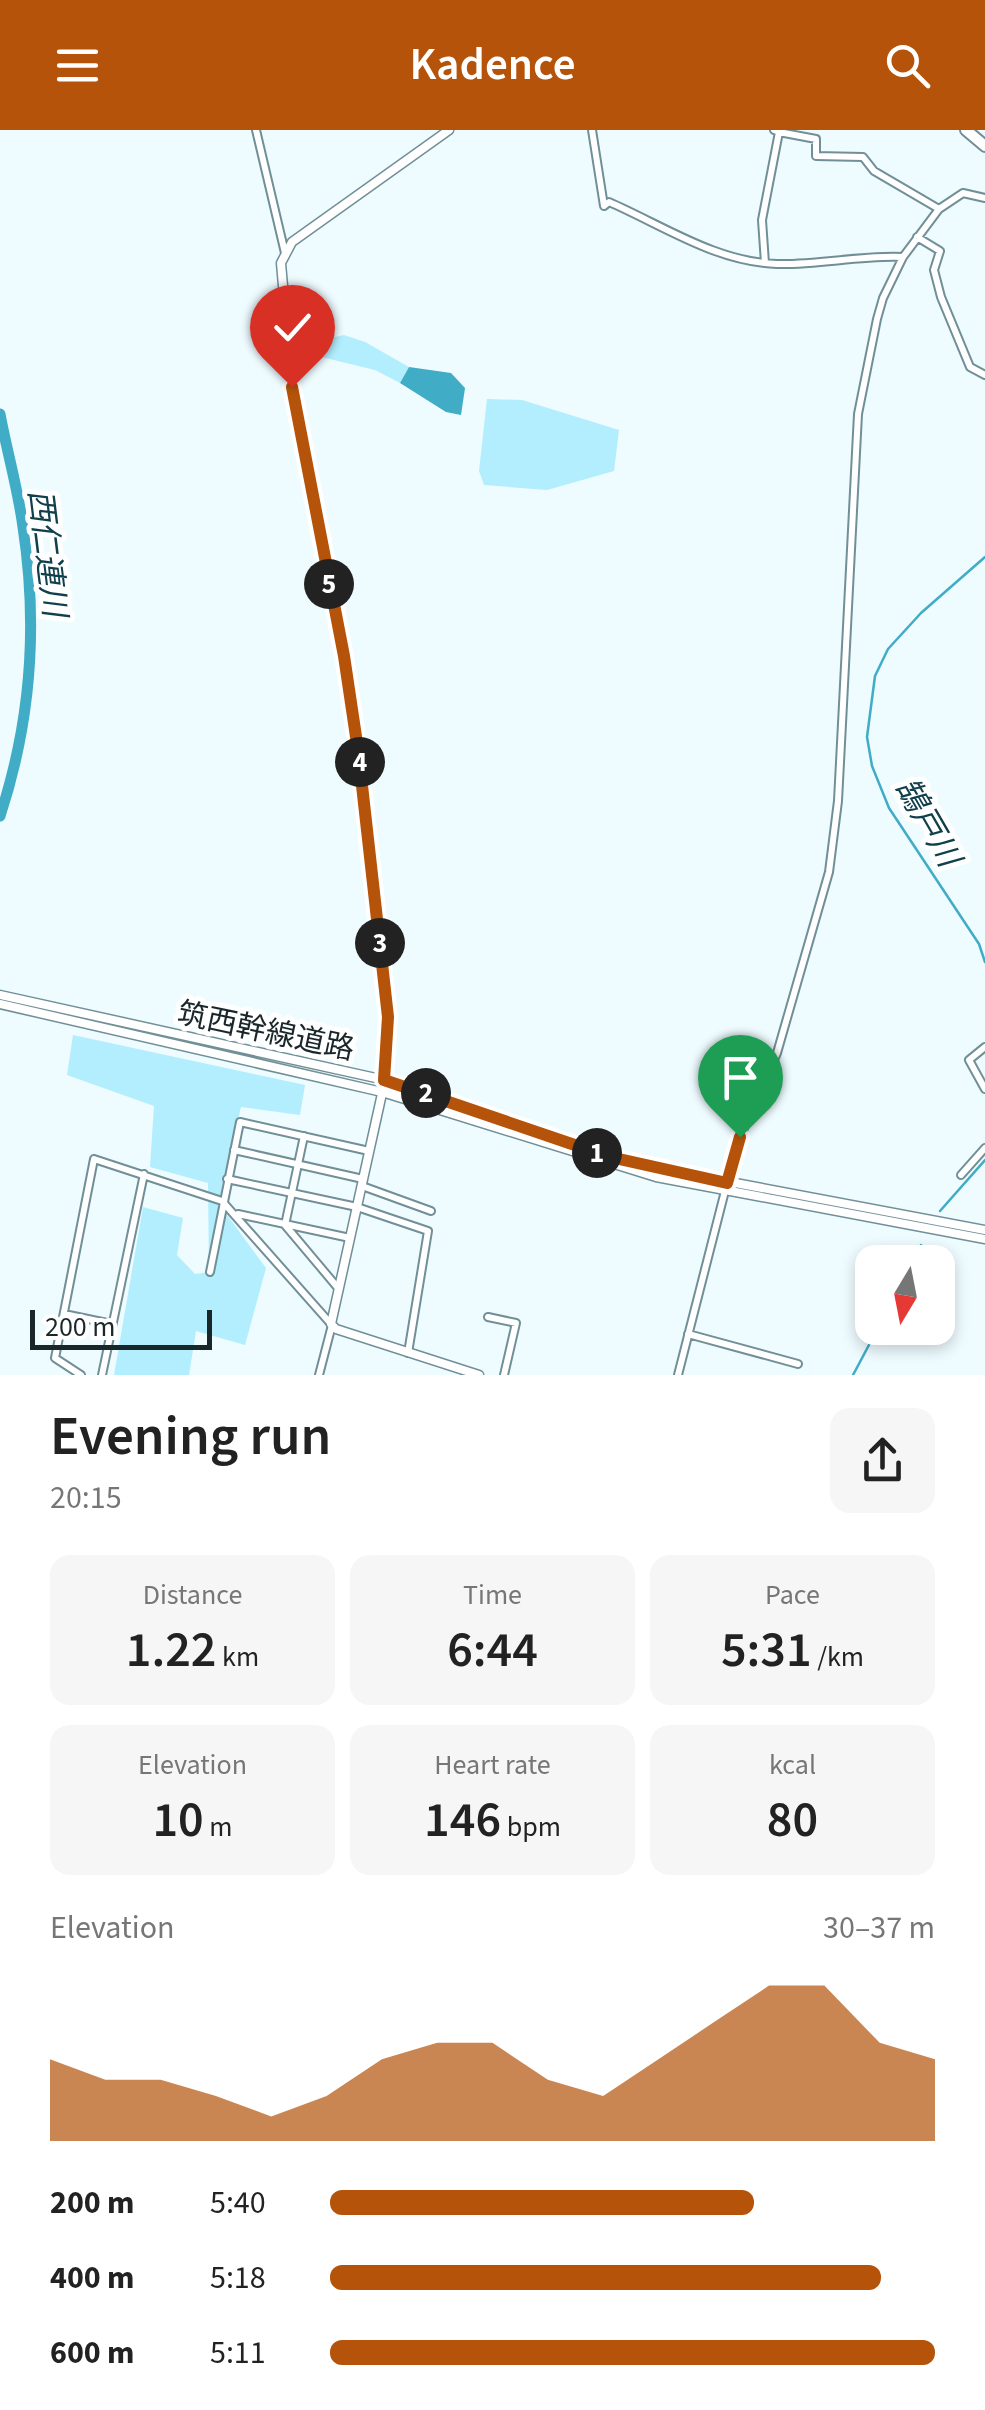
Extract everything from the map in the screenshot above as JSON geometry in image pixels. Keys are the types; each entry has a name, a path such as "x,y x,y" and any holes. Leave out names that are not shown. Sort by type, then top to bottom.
{"main road":[{"path":"966,130 985,146"}],"street":[{"path":"256,130 285,254"},
{"path":"319,1375 382,1092 388,1017 362,776 344,656 293,401 282,263 292,242 449,130"},
{"path":"592,130 604,206 609,202 673,230 705,250 765,262 903,257"},
{"path":"765,262 762,220 777,131 816,139 816,156 863,157 874,171 939,209"},
{"path":"678,1375 740,1137 780,1044 829,872 838,801 858,414 883,298 903,257 939,209 958,194 985,198"},
{"path":"918,237 940,251 934,270 941,297 970,367 985,375"},
{"name":"筑西幹線道路","path":"0,996 384,1080 610,1157 726,1188 985,1230"},
{"name":"筑西幹線道路","path":"0,1004 382,1092 600,1162 985,1240"},
{"path":"985,1047 969,1060 985,1088"},
{"path":"210,1272 240,1122 370,1151"},
{"path":"285,1226 304,1136"},
{"path":"961,1175 985,1148"},
{"path":"234,1150 362,1182 431,1211"},
{"path":"80,1375 55,1358 94,1159 222,1201 332,1325 446,1371 479,1375"},
{"path":"102,1375 144,1174"},
{"path":"227,1179 357,1207 428,1230 408,1354"},
{"path":"237,1214 350,1238"},
{"path":"285,1226 339,1289"},
{"path":"64,1314 112,1324"},
{"path":"488,1317 516,1323 504,1375"},
{"path":"688,1334 798,1364"}],"shaded area":[{"path":"344,335 409,367 400,383 375,370 309,354 313,342"},
{"path":"409,367 451,373 465,388 461,415 446,412 400,383"},
{"path":"487,399 522,400 619,430 614,471 547,490 484,485 479,471"},
{"path":"73,1035 305,1085 300,1115 241,1107 219,1204 266,1268 245,1345 196,1331 189,1375 114,1375 143,1207 183,1218 177,1255 195,1274 209,1272 208,1183 150,1167 154,1106 67,1075"}],"waterway":[{"name":"西仁連川","path":"0,414 23,527 30,600 25,709 0,816"},
{"name":"鵠戸川","path":"985,557 921,613 888,649 875,676 867,737 872,766 889,808 979,944 985,962"},
{"name":"鵠戸川","path":"940,1211 985,1160"},
{"name":"鵠戸川","path":"853,1375 869,1345"}],"route":[{"path":"292,387 344,656 358,750 388,1017 384,1080 610,1157 727,1183 740,1137"}]}
